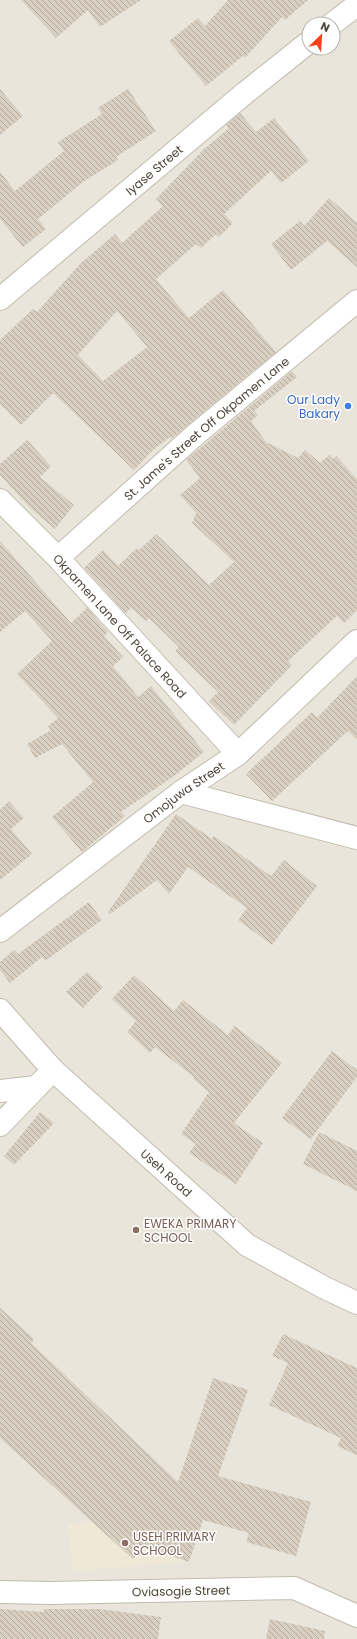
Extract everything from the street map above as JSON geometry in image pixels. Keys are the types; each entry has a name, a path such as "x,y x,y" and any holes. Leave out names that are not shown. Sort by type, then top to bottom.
{"street":[{"path":"341,17 357,5"},
{"name":"Iyase Street","path":"0,299 245,93 301,48"},
{"name":"St. Jame's Street Off Okpamen Lane","path":"58,558 195,434 357,301"},
{"name":"Okpamen Lane Off Palace Road","path":"0,500 58,558 238,754"},
{"name":"Omojuwa Street","path":"0,931 182,792 238,754 357,641"},
{"path":"182,792 357,838"},
{"name":"Useh Road","path":"0,1010 53,1070 247,1245 325,1288 357,1303"},
{"path":"0,1125 53,1070"},
{"path":"0,1091 36,1087"},
{"name":"Oviasogie Street","path":"0,1592 51,1593 294,1588 357,1616"}],"shaded area":[{"path":"0,0 357,0 357,1639 0,1639"},
{"name":"USEH PRIMARY SCHOOL","path":"177,1515 181,1562 73,1571 68,1524"}],"building":[{"path":"21,0 141,0 100,27 88,10 56,38"},
{"path":"228,0 308,0 285,20 282,17 245,58 243,56 206,86 169,41 198,18 205,26"},
{"path":"0,89 23,116 0,135"},
{"path":"128,89 156,131 116,157 118,160 83,182 38,219 46,229 23,247 0,219 0,172 15,191 64,151 58,142 102,114 98,108"},
{"path":"240,113 256,132 274,118 309,161 281,183 271,171 224,214 233,223 219,237 216,234 201,248 196,244 156,279 189,318 223,290 276,352 171,439 170,437 153,450 134,470 53,393 21,425 0,404 0,340 33,309 37,312 81,263 115,234 122,243 163,206 156,199 203,150 229,128 226,125","holes":["117,311 147,347 103,381 78,355"]},
{"path":"329,198 357,223 357,267 327,241 291,270 271,244 300,221 304,226"},
{"path":"292,371 297,377 254,411 258,415 251,421 266,442 298,458 305,450 320,463 329,455 333,459 336,456 357,479 357,610 344,623 337,616 288,661 292,665 234,725 209,701 218,692 175,651 179,647 149,618 146,621 131,608 126,613 84,568 103,550 118,566 137,548 139,550 156,534 209,585 234,562 192,523 196,513 180,495 200,478 186,460"},
{"path":"27,440 51,466 40,477 74,505 55,529 31,509 0,475 0,464"},
{"path":"0,541 71,623 87,608 108,632 104,636 123,657 113,666 138,697 151,686 204,752 174,776 121,812 125,816 82,852 52,817 93,782 62,744 35,758 27,744 51,730 48,726 58,718 17,674 52,641 25,611 0,632"},
{"path":"357,676 357,740 348,731 272,801 246,774 312,712 317,718"},
{"path":"9,801 24,818 11,829 32,854 0,880 0,810"},
{"path":"176,814 212,839 214,836 271,876 284,860 317,886 272,945 238,920 247,908 188,867 169,894 157,880 110,914 108,912"},
{"path":"89,902 102,920 45,961 42,957 10,983 0,970 0,962 14,950 18,954"},
{"path":"87,972 103,987 83,1008 66,992"},
{"path":"134,975 174,1011 183,1000 228,1035 235,1026 282,1063 234,1123 263,1143 236,1184 189,1153 196,1144 181,1134 209,1092 193,1079 194,1077 155,1047 150,1053 127,1032 136,1021 112,999"},
{"path":"332,1051 357,1070 357,1077 311,1139 282,1118"},
{"path":"40,1112 54,1123 14,1165 4,1156"},
{"path":"319,1132 357,1151 357,1191 303,1164"},
{"path":"0,1308 34,1339 31,1343 178,1482 213,1378 248,1390 218,1476 311,1502 296,1556 246,1542 249,1533 203,1520 189,1562 144,1546 133,1559 0,1438"},
{"path":"283,1334 357,1368 357,1455 337,1446 341,1438 269,1405 288,1363 272,1356"},
{"path":"0,1609 44,1612 44,1609 99,1609 161,1617 158,1639 0,1639"},
{"path":"270,1619 325,1631 324,1639 266,1639"}],"place":[{"name":"Our Lady Bakary","path":"348,406"},
{"name":"EWEKA PRIMARY SCHOOL","path":"136,1230"},
{"name":"USEH PRIMARY SCHOOL","path":"125,1543"}]}
